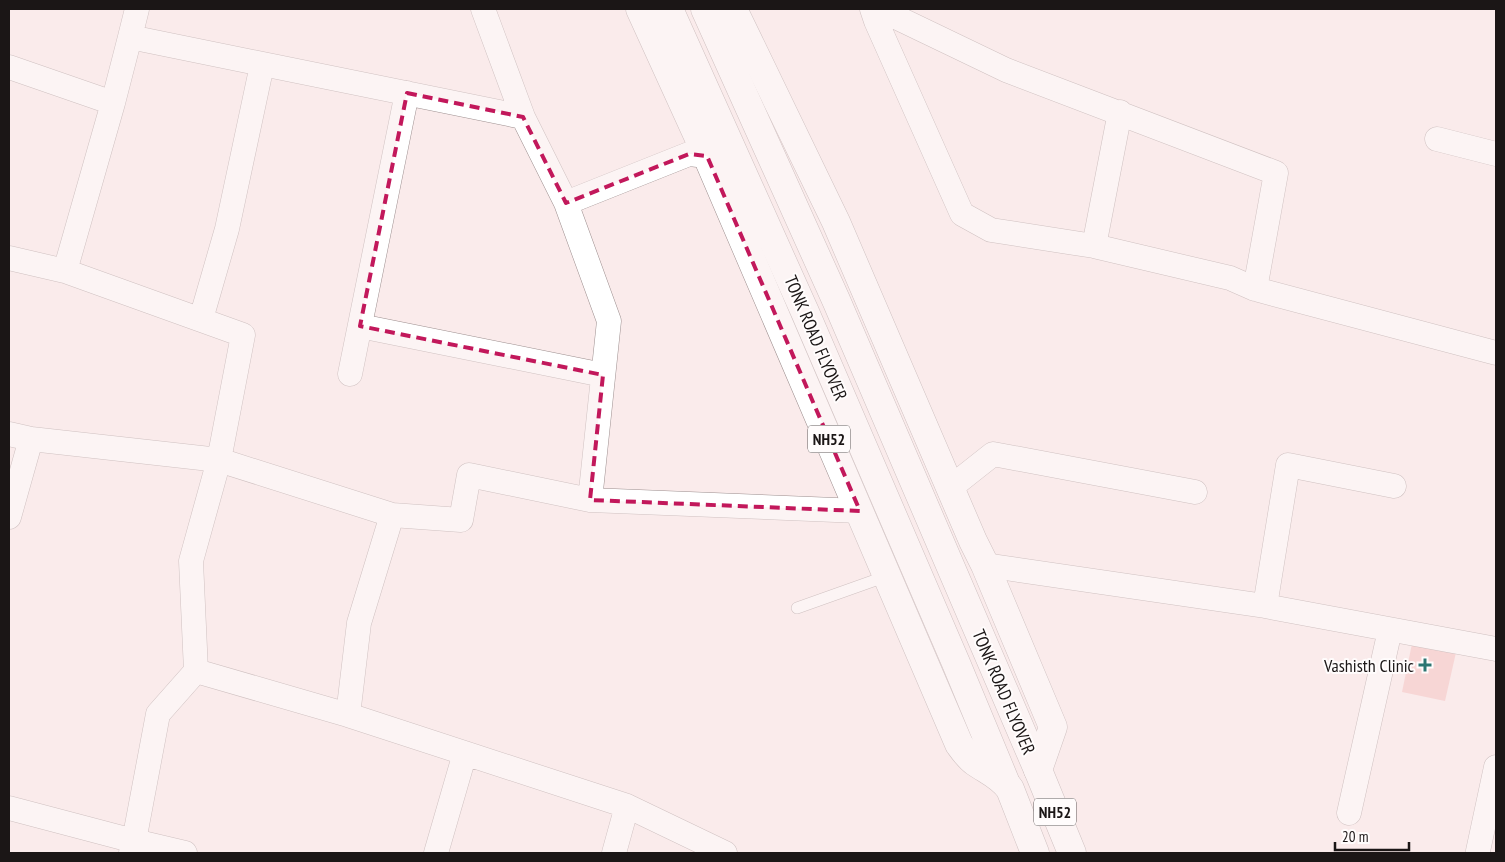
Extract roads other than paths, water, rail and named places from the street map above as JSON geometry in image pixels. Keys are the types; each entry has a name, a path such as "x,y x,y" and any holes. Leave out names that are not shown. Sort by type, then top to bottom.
{"main road":[{"name":"TONK ROAD FLYOVER","path":"706,9 836,300 1038,770"},
{"path":"733,9 836,222 973,541 985,564 1053,727 1038,770"},
{"name":"TONK ROAD FLYOVER","path":"651,11 805,312 1005,780"},
{"name":"NH52","path":"651,11 707,156 959,744 975,762 1005,780 1035,853"},
{"name":"NH52","path":"1038,770 1072,853"}],"street":[{"path":"65,271 113,103 137,9"},
{"path":"483,9 522,117 566,203 609,321 590,500"},
{"path":"872,9 962,214 991,230 1094,246 1230,278 1256,289 1496,353"},
{"path":"879,9 1006,70 1120,112 1276,174 1256,289"},
{"path":"130,37 522,117"},
{"path":"201,319 227,229 262,65"},
{"path":"9,67 113,103"},
{"path":"350,374 407,94"},
{"path":"1094,246 1120,112"},
{"path":"1437,139 1496,154"},
{"path":"566,203 689,154 707,156"},
{"path":"9,258 65,271 243,335 219,460 191,561 196,672 158,714 133,847"},
{"path":"360,326 603,375"},
{"path":"9,517 20,436 219,460 392,515 461,520 469,475 590,500 860,511"},
{"path":"950,488 993,454 1195,492"},
{"path":"1265,606 1288,465 1394,486"},
{"path":"348,715 359,624 392,515"},
{"path":"985,564 1265,606 1390,630 1495,645"},
{"path":"1349,813 1390,630"},
{"path":"196,672 348,715 627,806 725,853"},
{"path":"436,853 465,753"},
{"path":"1478,851 1496,767"},
{"path":"614,853 627,806"},
{"path":"9,808 133,847 185,853"}],"lane":[{"path":"797,608 888,576"}],"place":[{"name":"Vashisth Clinic","path":"1425,665"}]}
